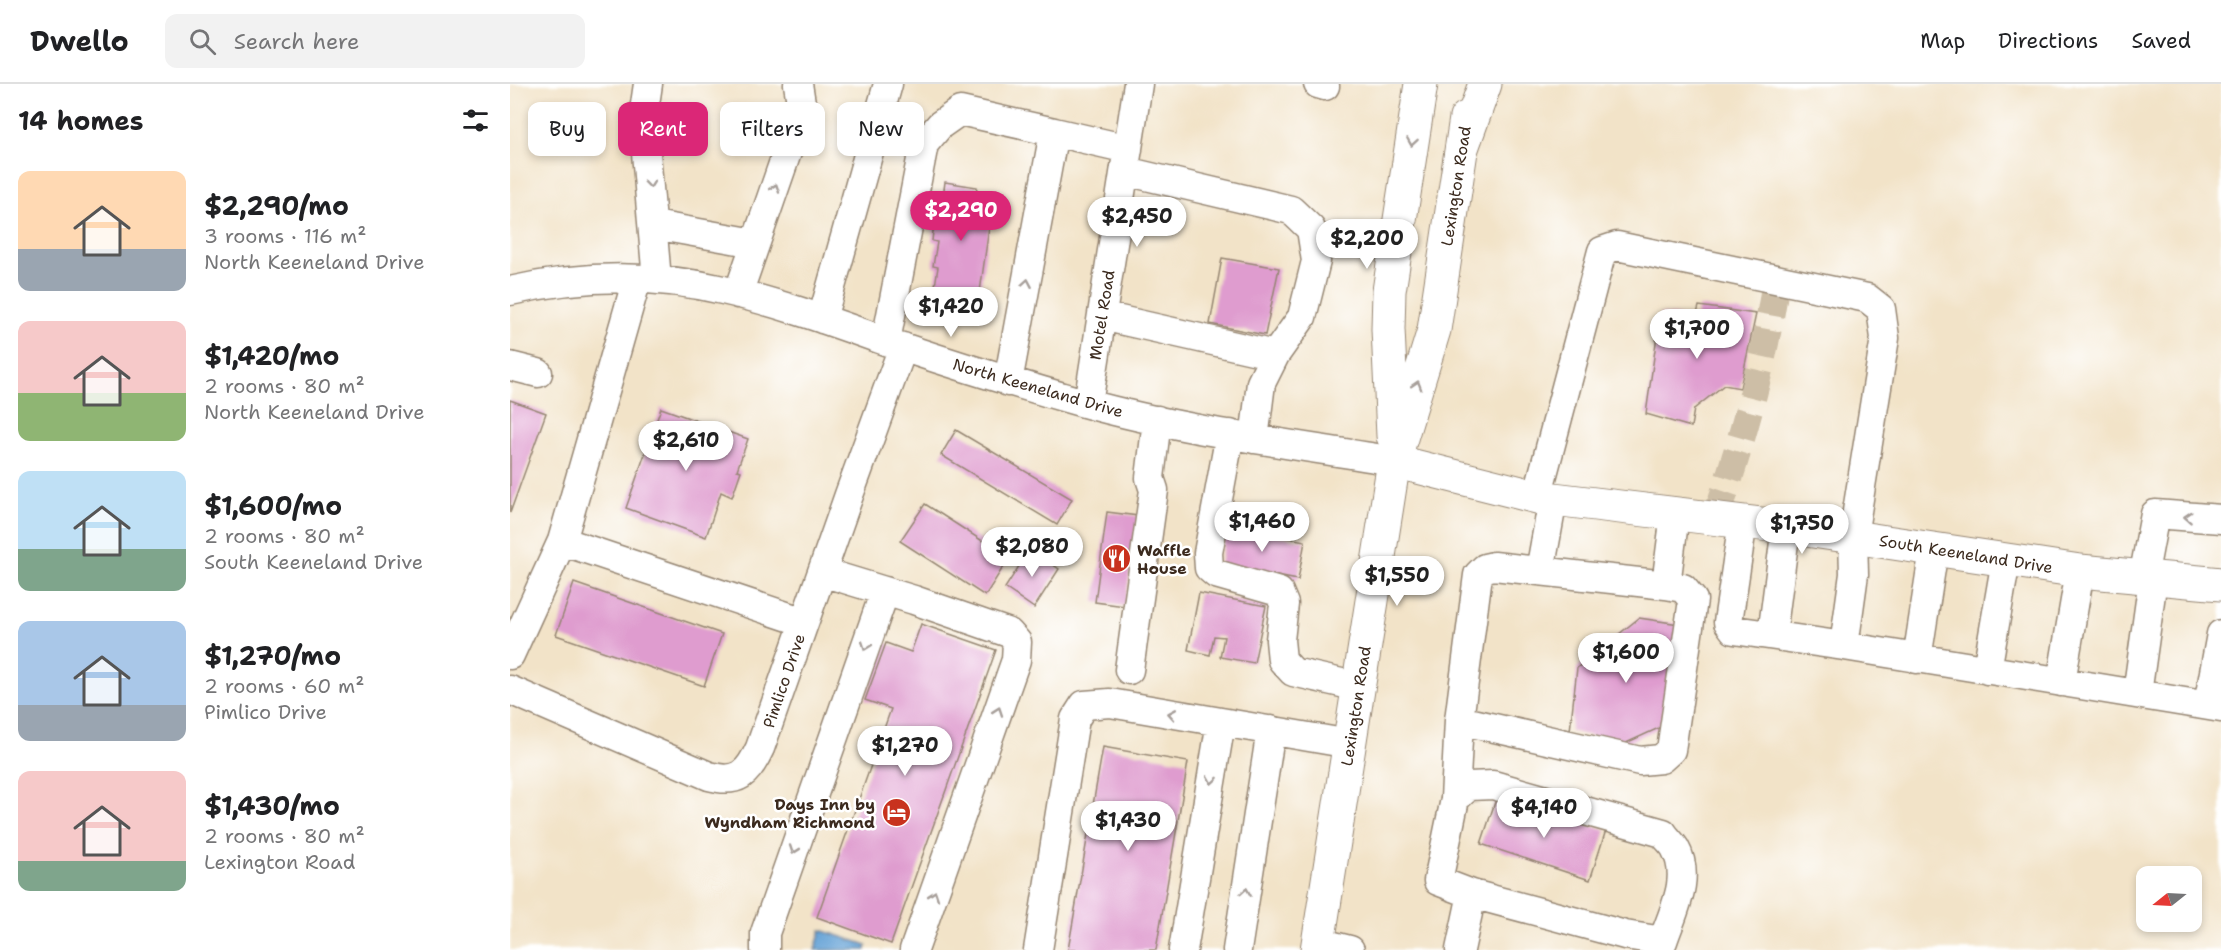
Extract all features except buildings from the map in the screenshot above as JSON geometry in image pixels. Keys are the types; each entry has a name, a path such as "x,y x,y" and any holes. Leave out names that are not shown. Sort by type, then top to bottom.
{"main road":[{"name":"Lexington Road","path":"1394,461 1388,328 1389,291 1422,84"},
{"name":"Lexington Road","path":"1318,946 1394,461 1434,330 1472,84"},
{"path":"1462,148 1485,84"},
{"name":"South Keeneland Drive","path":"1394,461 1545,498 1854,536 2080,571 2221,584"}],"street":[{"path":"510,655 562,541 647,280 654,225 643,118 648,84"},
{"path":"738,294 802,109 798,84"},
{"path":"822,319 888,84"},
{"name":"Motel Road","path":"1088,404 1138,84"},
{"name":"Pimlico Drive","path":"510,690 709,776 722,779 738,777 745,773 754,762 760,748 822,572 895,344 924,144 940,125 960,111 1054,132"},
{"path":"1008,382 1054,132 1127,160 1291,210 1311,229 1316,261 1302,317 1275,355 1261,383 1242,436 1208,553 1209,568 1216,574 1279,592 1284,604 1280,640 1282,660 1293,672 1359,687"},
{"path":"654,225 755,243"},
{"path":"1540,571 1545,498 1602,251 1617,246 1867,298 1881,309 1885,338 1854,536 1854,574 1844,646"},
{"name":"North Keeneland Drive","path":"510,291 544,283 586,279 647,280 738,294 822,319 1008,382 1088,404 1242,436 1394,461"},
{"path":"1102,316 1275,355"},
{"path":"510,366 538,373"},
{"path":"1129,670 1154,490 1150,478 1157,420"},
{"path":"1666,585 1675,514"},
{"path":"2137,694 2155,514 2221,519"},
{"path":"1743,521 1728,622 1734,630 2214,706 2221,634"},
{"path":"1772,635 1786,527"},
{"path":"562,541 804,622"},
{"path":"1917,659 1934,549"},
{"path":"1988,670 2006,560"},
{"path":"1455,799 1469,786 1493,785 1663,833 1675,848 1682,868 1681,890 1663,940 1625,935 1472,894 1438,881 1455,799 1459,720 1478,575 1485,568 1494,566 1666,585 1683,588 1693,600 1671,750 1661,759 1640,762 1459,720"},
{"path":"2061,682 2080,571"},
{"path":"822,572 1009,633 1017,642 1016,660 914,950"},
{"path":"765,950 765,933 885,591"},
{"path":"1038,950 1075,719 1084,705 1110,703 1350,744"},
{"path":"1183,950 1221,722"},
{"path":"1237,950 1271,730"},
{"path":"1460,950 1472,894"},
{"path":"1318,946 1350,950"}],"water":[{"path":"821,930 867,945 866,950 815,950"}],"tunnel":[{"path":"1716,518 1752,400 1766,340 1776,279"}],"place":[{"name":"Waffle House","path":"1116,559"},
{"name":"Days Inn by Wyndham Richmond","path":"896,813"}]}
